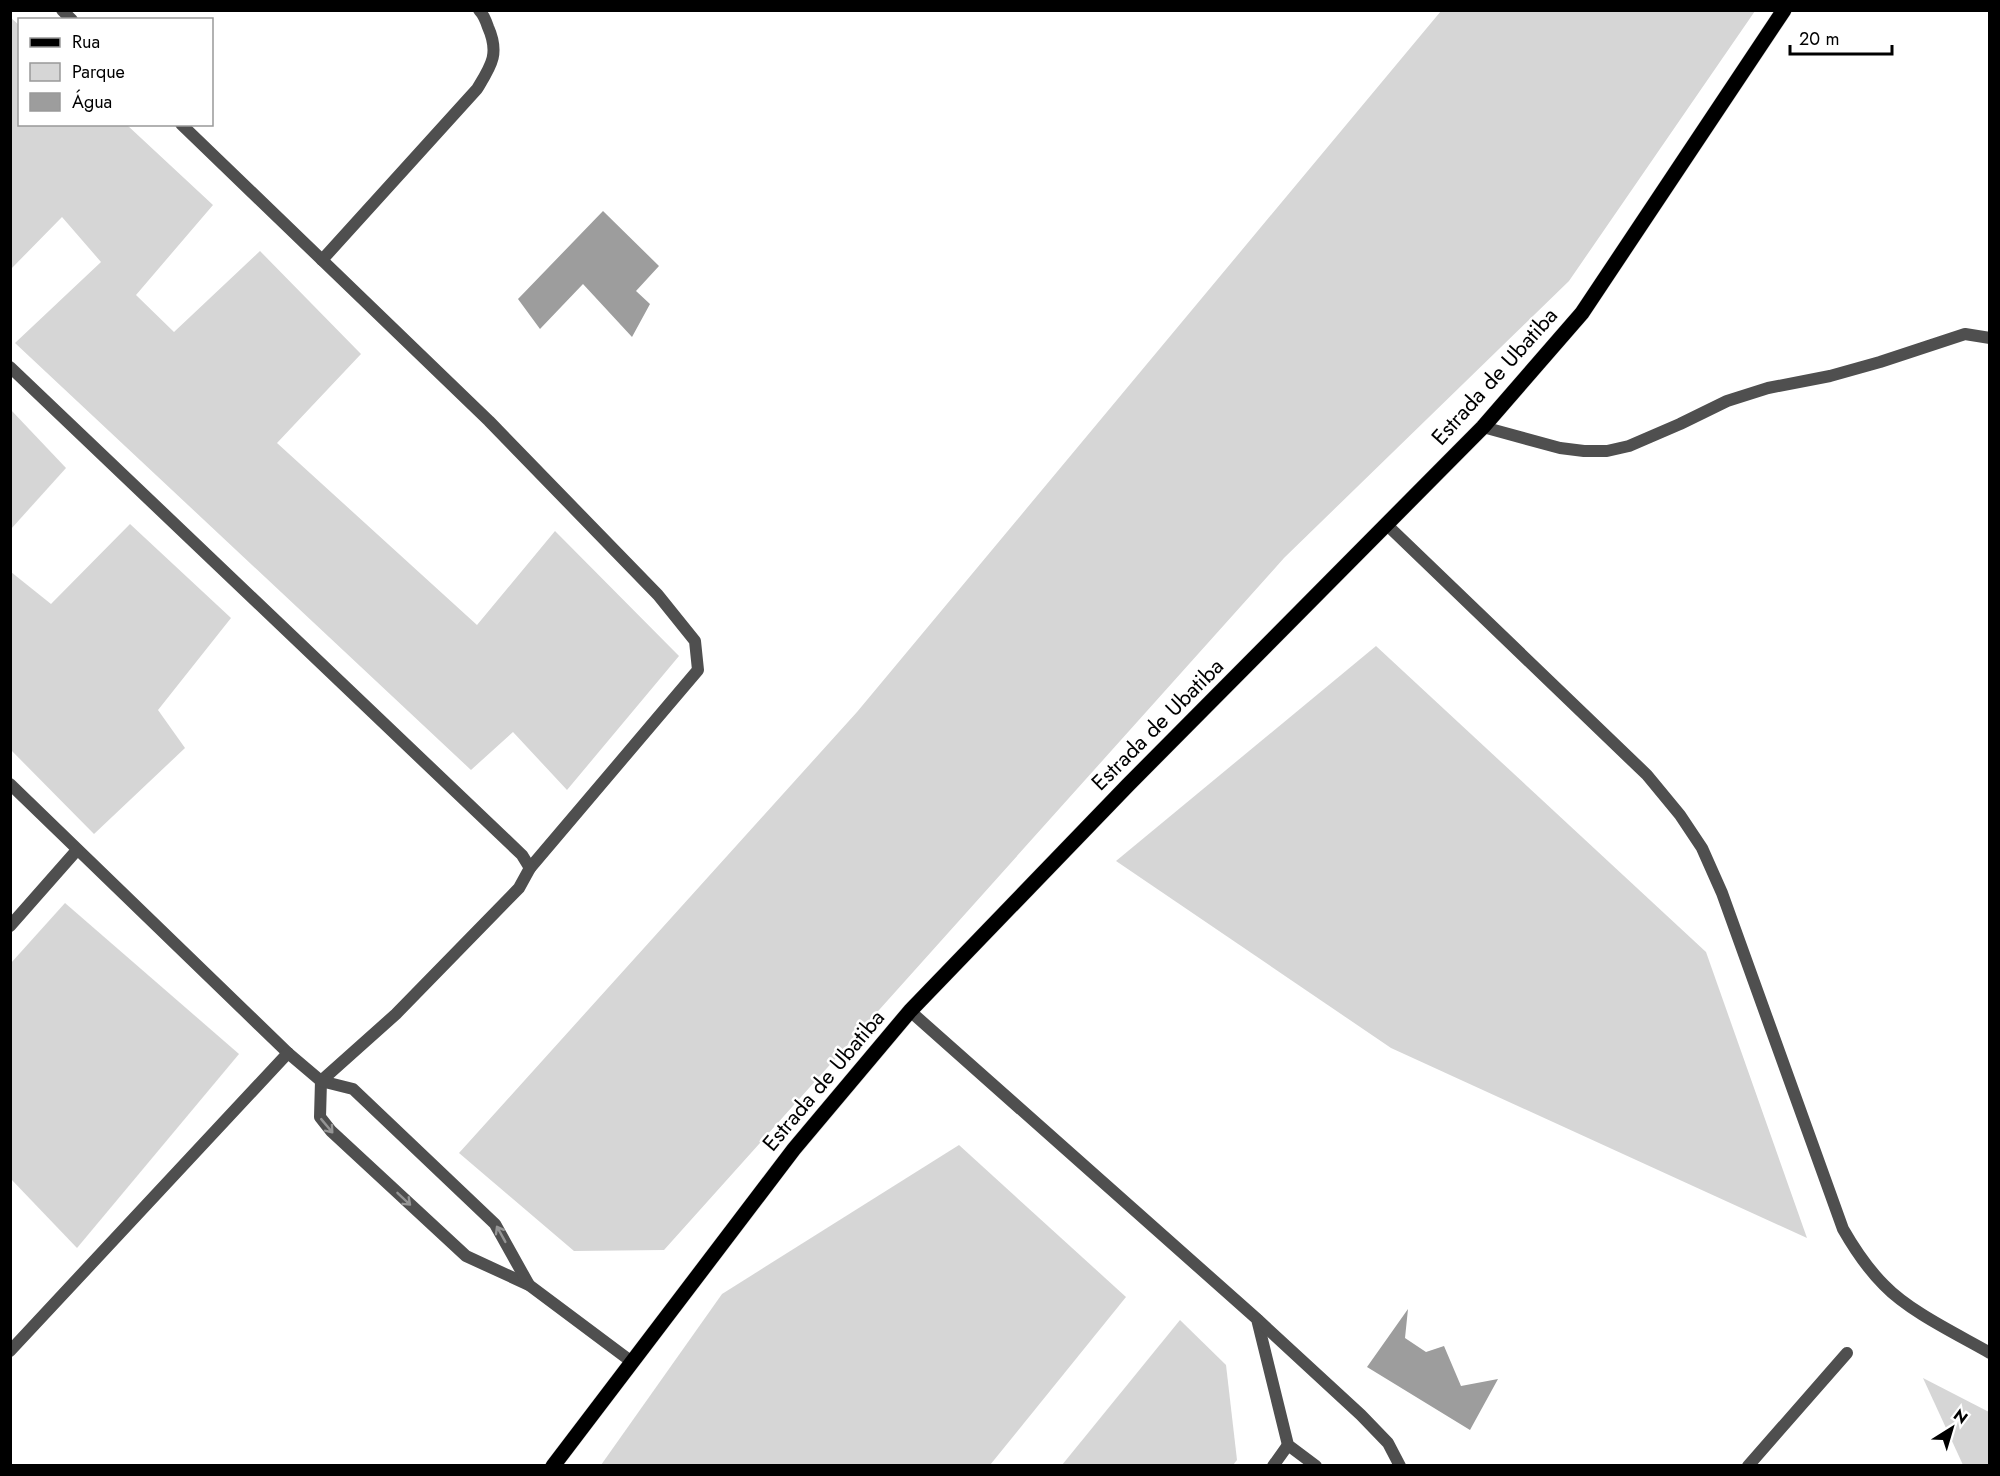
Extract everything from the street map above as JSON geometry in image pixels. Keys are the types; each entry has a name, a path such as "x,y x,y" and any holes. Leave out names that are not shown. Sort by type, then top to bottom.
{"main road":[{"name":"Estrada de Ubatiba","path":"553,1466 794,1149 910,1011 1128,784 1483,427 1582,313 1784,10"}],"street":[{"path":"322,260 477,89 491,66 495,53 492,35 479,10"},
{"path":"183,126 497,429 658,596 695,641 698,670 530,868 519,888 396,1014 321,1081 320,1117 331,1131 466,1256 529,1286 632,1362"},
{"path":"1483,427 1560,448 1607,451 1629,446 1727,401 1768,388 1840,373 1965,334 1989,338"},
{"path":"10,367 522,855 530,868"},
{"path":"1386,524 1647,775 1680,815 1702,848 1722,893 1843,1229 1859,1257 1885,1287 1919,1311 1989,1353"},
{"path":"10,784 288,1053 321,1081 353,1089 495,1224 529,1286"},
{"path":"10,926 77,850"},
{"path":"910,1011 1257,1319 1361,1415 1388,1443 1400,1466"},
{"path":"10,1351 288,1053"},
{"path":"1257,1319 1288,1445 1316,1466"},
{"path":"1748,1466 1847,1353"},
{"path":"1273,1466 1288,1445"}],"green space":[{"path":"1441,11 1755,11 1569,281 1284,558 664,1250 574,1251 459,1153 857,712"},
{"path":"10,17 18,24 18,126 128,126 213,205 136,295 174,332 260,251 361,354 277,443 477,625 555,531 679,656 567,790 513,732 471,770 15,343 101,262 62,217 11,269"},
{"path":"11,410 66,468 10,529"},
{"path":"130,524 231,618 158,710 185,748 94,834 11,750 11,572 51,604"},
{"path":"1376,646 1706,952 1807,1238 1391,1048 1116,861"},
{"path":"65,903 239,1054 77,1248 10,1178 11,963"},
{"path":"959,1145 1126,1297 990,1465 601,1465 722,1294"},
{"path":"1180,1320 1226,1365 1237,1460 1233,1465 1062,1465"},
{"path":"1923,1378 1989,1412 1989,1465 1963,1465"}],"water":[{"path":"603,211 659,266 636,291 650,304 632,337 583,284 540,329 518,299"},
{"path":"1408,1309 1405,1338 1426,1352 1444,1346 1461,1386 1498,1379 1470,1430 1367,1367"}]}
